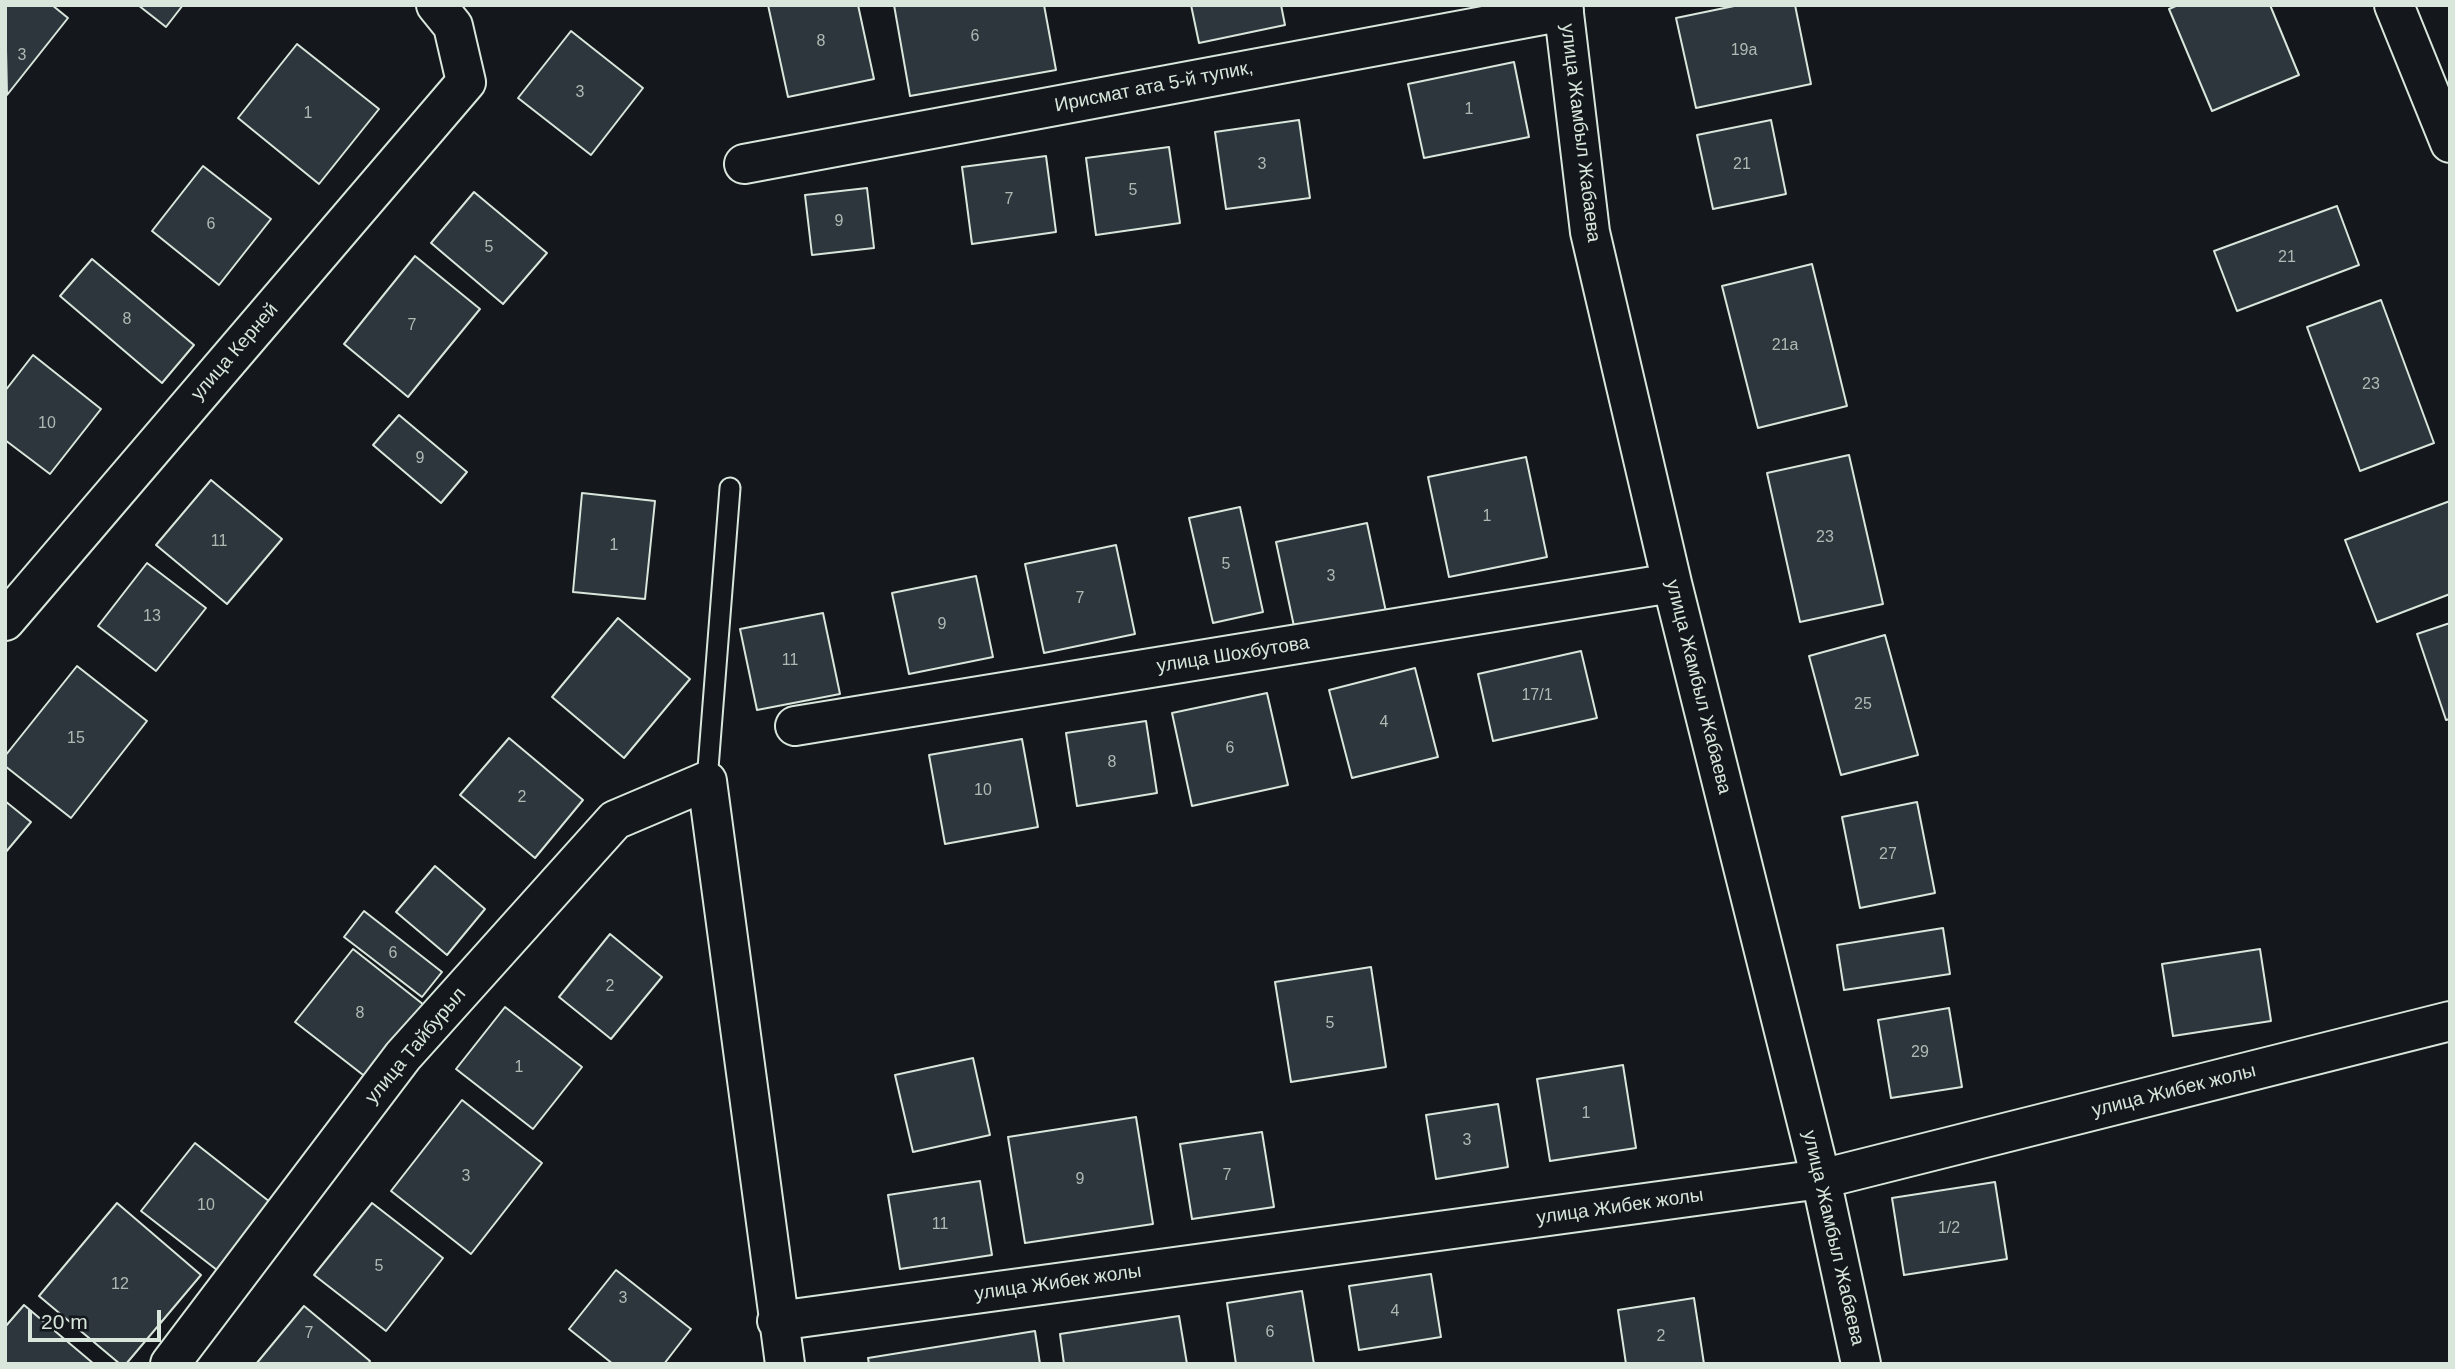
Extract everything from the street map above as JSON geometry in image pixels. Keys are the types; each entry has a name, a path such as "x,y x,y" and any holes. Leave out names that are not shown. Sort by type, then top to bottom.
{"main road":[{"name":"улица Керней","path":"5,621 466,82 453,26 436,5"},
{"path":"2394,5 2450,143"},
{"name":"Ирисмат ата 5-й тупик,","path":"744,164 1563,8"},
{"name":"улица Жамбыл Жабаева","path":"1563,8 1590,232 1672,583 1821,1180 1861,1364"},
{"name":"улица Шохбутова","path":"795,726 1672,583"},
{"path":"707,781 777,1321 785,1364"},
{"name":"улица Тайбурыл","path":"170,1364 403,1055 615,820 707,781"},
{"name":"улица Жибек жолы","path":"777,1321 1821,1180 2450,1021"}],"lane":[{"path":"707,781 730,488"}],"building":[{"path":"5,5 52,5 68,18 7,95"},
{"path":"138,5 183,5 166,27"},
{"path":"768,5 858,5 874,79 788,97"},
{"path":"894,5 1044,5 1056,70 910,96"},
{"path":"1191,5 1281,5 1285,25 1199,43"},
{"path":"1739,5 1795,5 1811,84 1696,108 1676,18"},
{"path":"2178,5 2270,5 2299,75 2212,111 2169,9"},
{"path":"571,31 643,88 591,155 518,98"},
{"path":"297,44 379,109 319,184 238,118"},
{"path":"1514,62 1529,137 1424,158 1408,84"},
{"path":"1299,120 1310,198 1226,209 1215,132"},
{"path":"1771,120 1786,194 1713,209 1697,135"},
{"path":"1169,147 1180,223 1096,235 1086,158"},
{"path":"1046,156 1056,232 972,244 962,167"},
{"path":"203,166 271,219 219,285 152,231"},
{"path":"867,188 874,248 812,255 805,195"},
{"path":"474,192 547,253 503,304 431,243"},
{"path":"2337,206 2359,265 2237,311 2214,251"},
{"path":"415,256 480,309 408,397 344,344"},
{"path":"92,259 194,345 162,383 60,296"},
{"path":"1812,264 1847,406 1758,428 1722,286"},
{"path":"2381,300 2434,443 2360,471 2307,327"},
{"path":"33,355 101,409 50,474 5,440 5,391"},
{"path":"399,415 467,472 441,503 373,445"},
{"path":"1849,455 1883,604 1800,622 1767,473"},
{"path":"1526,457 1547,557 1449,577 1428,477"},
{"path":"211,480 282,539 227,604 156,545"},
{"path":"582,493 655,501 645,599 573,592"},
{"path":"2450,501 2450,594 2377,622 2345,540"},
{"path":"1240,507 1263,612 1213,623 1189,518"},
{"path":"1367,523 1386,612 1295,631 1276,542"},
{"path":"1116,545 1135,634 1044,653 1025,564"},
{"path":"147,563 206,608 156,671 98,626"},
{"path":"976,576 993,657 909,674 892,593"},
{"path":"823,613 840,694 757,710 740,629"},
{"path":"618,618 690,679 624,758 552,697"},
{"path":"2450,623 2450,719 2446,720 2417,634"},
{"path":"1885,635 1918,755 1841,775 1809,656"},
{"path":"1581,651 1597,718 1493,741 1478,674"},
{"path":"77,666 147,721 71,818 5,766 5,756"},
{"path":"1415,668 1438,757 1352,778 1329,690"},
{"path":"1267,693 1288,785 1192,806 1172,713"},
{"path":"1146,721 1157,793 1077,806 1066,733"},
{"path":"509,738 583,800 535,858 460,795"},
{"path":"1022,739 1038,827 945,844 929,755"},
{"path":"5,801 31,822 5,853"},
{"path":"1917,802 1935,893 1860,908 1842,817"},
{"path":"435,866 485,909 447,955 396,912"},
{"path":"364,911 442,972 422,997 344,937"},
{"path":"1943,928 1950,974 1844,990 1837,945"},
{"path":"610,934 662,977 611,1039 559,997"},
{"path":"353,949 424,1005 367,1078 295,1022"},
{"path":"2260,949 2271,1021 2173,1036 2162,964"},
{"path":"1371,967 1386,1067 1291,1082 1275,982"},
{"path":"505,1007 582,1067 533,1129 456,1069"},
{"path":"1949,1008 1962,1087 1891,1098 1878,1020"},
{"path":"973,1058 990,1135 913,1152 895,1075"},
{"path":"1623,1065 1636,1148 1550,1161 1537,1079"},
{"path":"462,1100 542,1163 471,1254 391,1191"},
{"path":"1498,1104 1508,1167 1436,1179 1426,1115"},
{"path":"1136,1117 1153,1224 1025,1243 1008,1137"},
{"path":"1262,1132 1274,1207 1192,1219 1180,1144"},
{"path":"195,1143 270,1202 217,1270 141,1211"},
{"path":"980,1181 992,1255 900,1269 888,1195"},
{"path":"1995,1182 2007,1259 1904,1275 1892,1198"},
{"path":"117,1203 201,1275 126,1364 120,1364 39,1296"},
{"path":"372,1203 443,1258 386,1331 314,1275"},
{"path":"616,1270 691,1329 664,1364 613,1364 569,1329"},
{"path":"1431,1274 1441,1337 1359,1350 1349,1286"},
{"path":"1302,1291 1314,1364 1236,1364 1227,1303"},
{"path":"1694,1298 1704,1364 1626,1364 1618,1310"},
{"path":"24,1305 94,1364 5,1364 5,1327"},
{"path":"304,1306 370,1361 368,1364 256,1364"},
{"path":"1179,1316 1187,1364 1064,1364 1060,1334"},
{"path":"1035,1331 1040,1364 869,1364 868,1358"}]}
